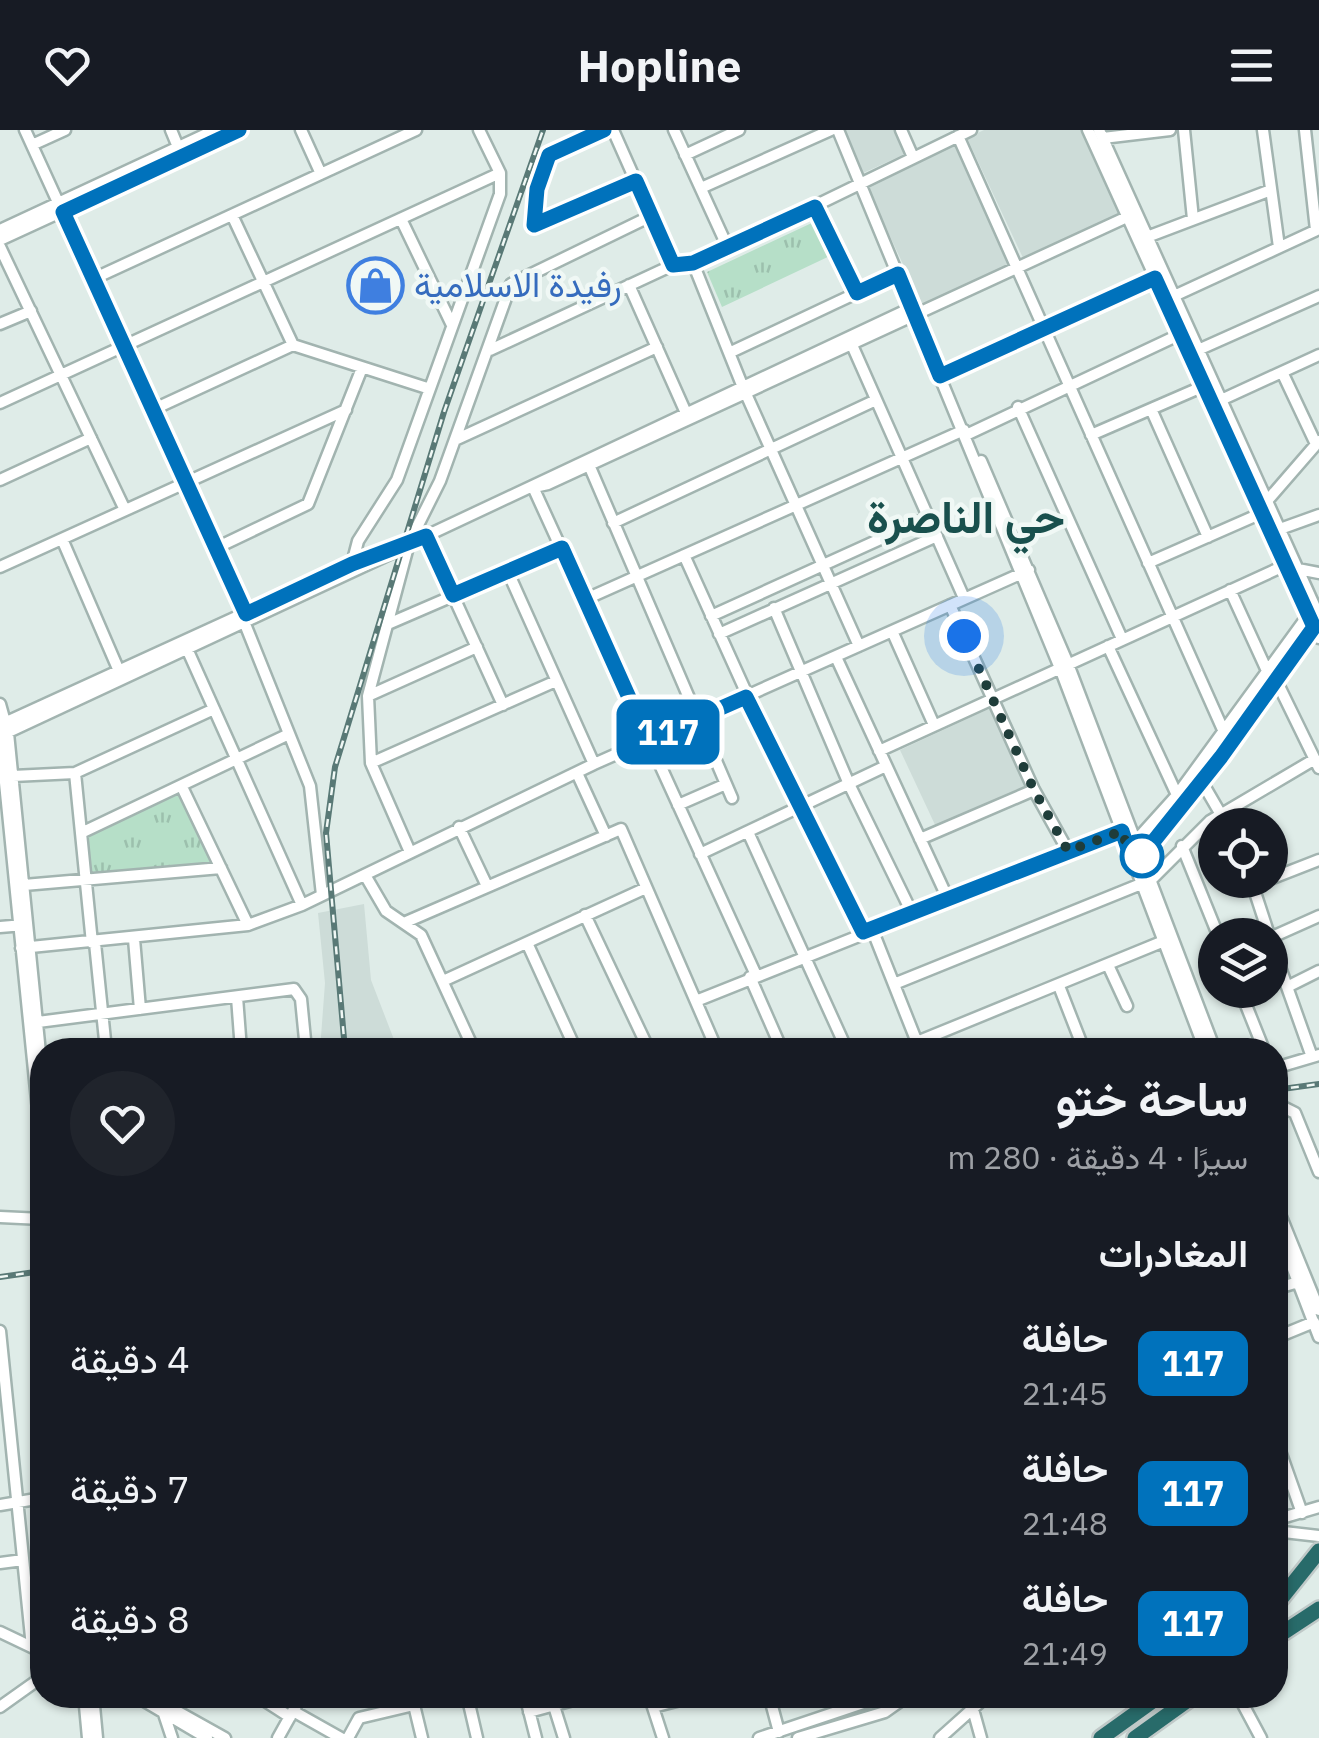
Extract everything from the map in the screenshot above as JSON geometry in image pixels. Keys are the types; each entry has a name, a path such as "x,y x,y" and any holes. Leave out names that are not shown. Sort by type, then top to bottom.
{"highway":[{"path":"1288,1590 1319,1552"},
{"path":"1288,1629 1319,1608"},
{"path":"1101,1738 1143,1708"},
{"path":"1135,1738 1177,1708"}],"street":[{"path":"26,130 246,619 313,798 322,896"},
{"path":"32,145 64,130"},
{"path":"171,130 178,147"},
{"path":"125,510 0,244 61,207 215,130"},
{"path":"0,230 239,130"},
{"path":"301,130 321,174"},
{"path":"93,279 416,130"},
{"path":"352,564 358,542 397,480 427,388 463,306 500,194 500,174 479,130"},
{"path":"604,130 549,155 537,189 534,225 636,181"},
{"path":"613,130 673,265"},
{"path":"674,130 728,248"},
{"path":"685,155 739,130"},
{"path":"701,188 834,130 1026,571 1138,862 1200,1038"},
{"path":"901,130 912,155"},
{"path":"490,350 673,265 693,263 728,248 970,130"},
{"path":"1088,130 1155,278 1198,350 1222,400 1316,618"},
{"path":"1170,130 1101,134 1174,296 1204,386 1286,565 1316,618"},
{"path":"1184,130 1192,219"},
{"path":"1264,130 1279,247"},
{"path":"1174,296 1318,229 1304,130"},
{"path":"958,136 1224,732"},
{"path":"0,403 500,174"},
{"path":"1147,237 1271,190"},
{"path":"815,207 857,293"},
{"path":"232,215 293,345"},
{"path":"410,852 371,763 368,696 409,543 490,350 511,284 652,216"},
{"path":"3,730 188,651 352,564 426,536 545,477 1128,217"},
{"path":"402,219 452,326"},
{"path":"693,263 744,389 860,646"},
{"path":"731,352 898,274"},
{"path":"940,376 1155,278"},
{"path":"629,284 687,415"},
{"path":"1198,350 1319,296"},
{"path":"0,324 31,311"},
{"path":"744,389 852,345 913,313"},
{"path":"586,599 1185,332"},
{"path":"152,410 293,345 427,388"},
{"path":"852,345 964,598"},
{"path":"454,441 656,347"},
{"path":"1222,400 1319,355"},
{"path":"216,548 308,504 362,368"},
{"path":"1267,501 1318,442 1282,372"},
{"path":"1092,435 1204,386"},
{"path":"613,523 876,400"},
{"path":"1018,407 1122,640"},
{"path":"1151,409 1208,537"},
{"path":"0,567 346,410"},
{"path":"533,486 548,484 687,415"},
{"path":"0,480 91,438"},
{"path":"589,464 732,798"},
{"path":"533,486 678,804 777,1038"},
{"path":"1148,563 1262,513"},
{"path":"1280,530 1319,515"},
{"path":"711,616 928,517"},
{"path":"426,536 503,706"},
{"path":"719,634 937,536"},
{"path":"62,539 118,671"},
{"path":"3,730 118,671 388,558 409,543"},
{"path":"388,624 562,548"},
{"path":"684,555 798,807 868,931 916,1038"},
{"path":"879,751 1286,565"},
{"path":"1298,569 1319,573"},
{"path":"26,948 248,925 302,905 594,764 1026,571"},
{"path":"508,572 594,764"},
{"path":"1230,590 1317,764 1230,808"},
{"path":"950,604 1034,790 1068,851"},
{"path":"774,608 848,784 912,913"},
{"path":"1138,862 1202,782 1316,618"},
{"path":"892,631 934,725"},
{"path":"1108,646 1177,795"},
{"path":"368,696 476,647"},
{"path":"188,651 302,905"},
{"path":"836,658 948,899"},
{"path":"1064,666 1122,831 1132,846"},
{"path":"1132,846 1273,677"},
{"path":"371,763 556,681"},
{"path":"0,704 13,776 24,885 23,925"},
{"path":"13,776 75,774 214,709"},
{"path":"3,730 6,857 23,925 39,1038"},
{"path":"81,833 289,734"},
{"path":"700,854 886,766"},
{"path":"577,773 606,836"},
{"path":"75,774 105,1038"},
{"path":"1202,782 1219,808"},
{"path":"678,804 726,784"},
{"path":"182,787 248,925"},
{"path":"920,839 1034,790"},
{"path":"460,827 487,886"},
{"path":"406,922 621,830 712,1038"},
{"path":"696,1001 1122,831"},
{"path":"748,832 843,1038"},
{"path":"894,984 1145,882 1198,832"},
{"path":"1182,846 1211,918"},
{"path":"1288,872 1319,860"},
{"path":"24,885 221,868"},
{"path":"365,874 386,911 421,935 469,1038"},
{"path":"1145,882 1210,1038"},
{"path":"443,981 646,888"},
{"path":"586,915 643,1038"},
{"path":"1288,930 1319,916"},
{"path":"0,927 23,925"},
{"path":"134,939 140,1009"},
{"path":"938,1038 1164,942"},
{"path":"528,945 571,1038"},
{"path":"26,948 33,1038"},
{"path":"1108,965 1127,1006"},
{"path":"1288,986 1319,971"},
{"path":"1058,986 1079,1038"},
{"path":"1288,988 1315,1056 1288,1064"},
{"path":"38,1022 296,990 304,1038"},
{"path":"237,996 240,1038"},
{"path":"1247,1008 1259,1038"},
{"path":"1288,1110 1295,1113 1319,1172"},
{"path":"0,1217 30,1218"},
{"path":"1288,1231 1316,1293 1319,1310"},
{"path":"1288,1256 1319,1337"},
{"path":"1288,1285 1298,1282"},
{"path":"1288,1333 1314,1322"},
{"path":"0,1331 30,1604"},
{"path":"0,1445 14,1443"},
{"path":"1288,1474 1302,1514"},
{"path":"0,1505 30,1500"},
{"path":"1288,1517 1319,1508"},
{"path":"1288,1532 1319,1536"},
{"path":"0,1563 23,1560"},
{"path":"0,1632 30,1646"},
{"path":"0,1707 30,1686"},
{"path":"85,1708 88,1738"},
{"path":"95,1708 97,1738"},
{"path":"155,1708 207,1738"},
{"path":"174,1708 225,1738"},
{"path":"281,1708 345,1738 359,1718 401,1708"},
{"path":"278,1738 295,1708"},
{"path":"415,1708 422,1738"},
{"path":"470,1708 477,1738"},
{"path":"529,1708 536,1738"},
{"path":"530,1712 546,1708"},
{"path":"555,1708 564,1738"},
{"path":"653,1708 664,1738"},
{"path":"773,1708 779,1732"},
{"path":"759,1738 849,1708"},
{"path":"804,1737 891,1708"},
{"path":"940,1738 973,1708 981,1738"},
{"path":"1245,1708 1261,1738"},
{"path":"164,1714 172,1738"}],"shaded area":[{"path":"843,130 896,130 907,153 861,174"},
{"path":"984,130 1082,130 1121,214 1024,260 967,138"},
{"path":"955,144 1011,264 923,307 866,185"},
{"path":"991,708 1027,789 937,829 900,750"},
{"path":"364,904 371,980 393,1038 321,1038 325,983 318,913"}],"green space":[{"path":"816,221 832,255 722,307 707,272"},
{"path":"180,793 213,862 90,875 86,836"}],"railway":[{"path":"344,1038 326,833 335,767 444,412 543,130"},
{"path":"1288,1088 1319,1084"},
{"path":"0,1277 30,1273"}],"bus line":[{"name":"117","path":"239,130 63,212 246,614 352,564 426,536 453,595 562,548 648,740 746,697 863,932 1122,831 1128,849 1135,842 1141,857 1278,682 1314,627 1155,278 940,376 898,274 857,293 815,207 693,263 673,265 636,181 534,225 537,189 549,155 604,130"}],"place":[{"name":"رفيدة الاسلامية","path":"375,285"}],"district":[{"name":"حي الناصرة","path":"966,517"}],"route":[{"path":"964,636 1034,790 1068,851 1122,831 1128,849 1142,856"}]}
